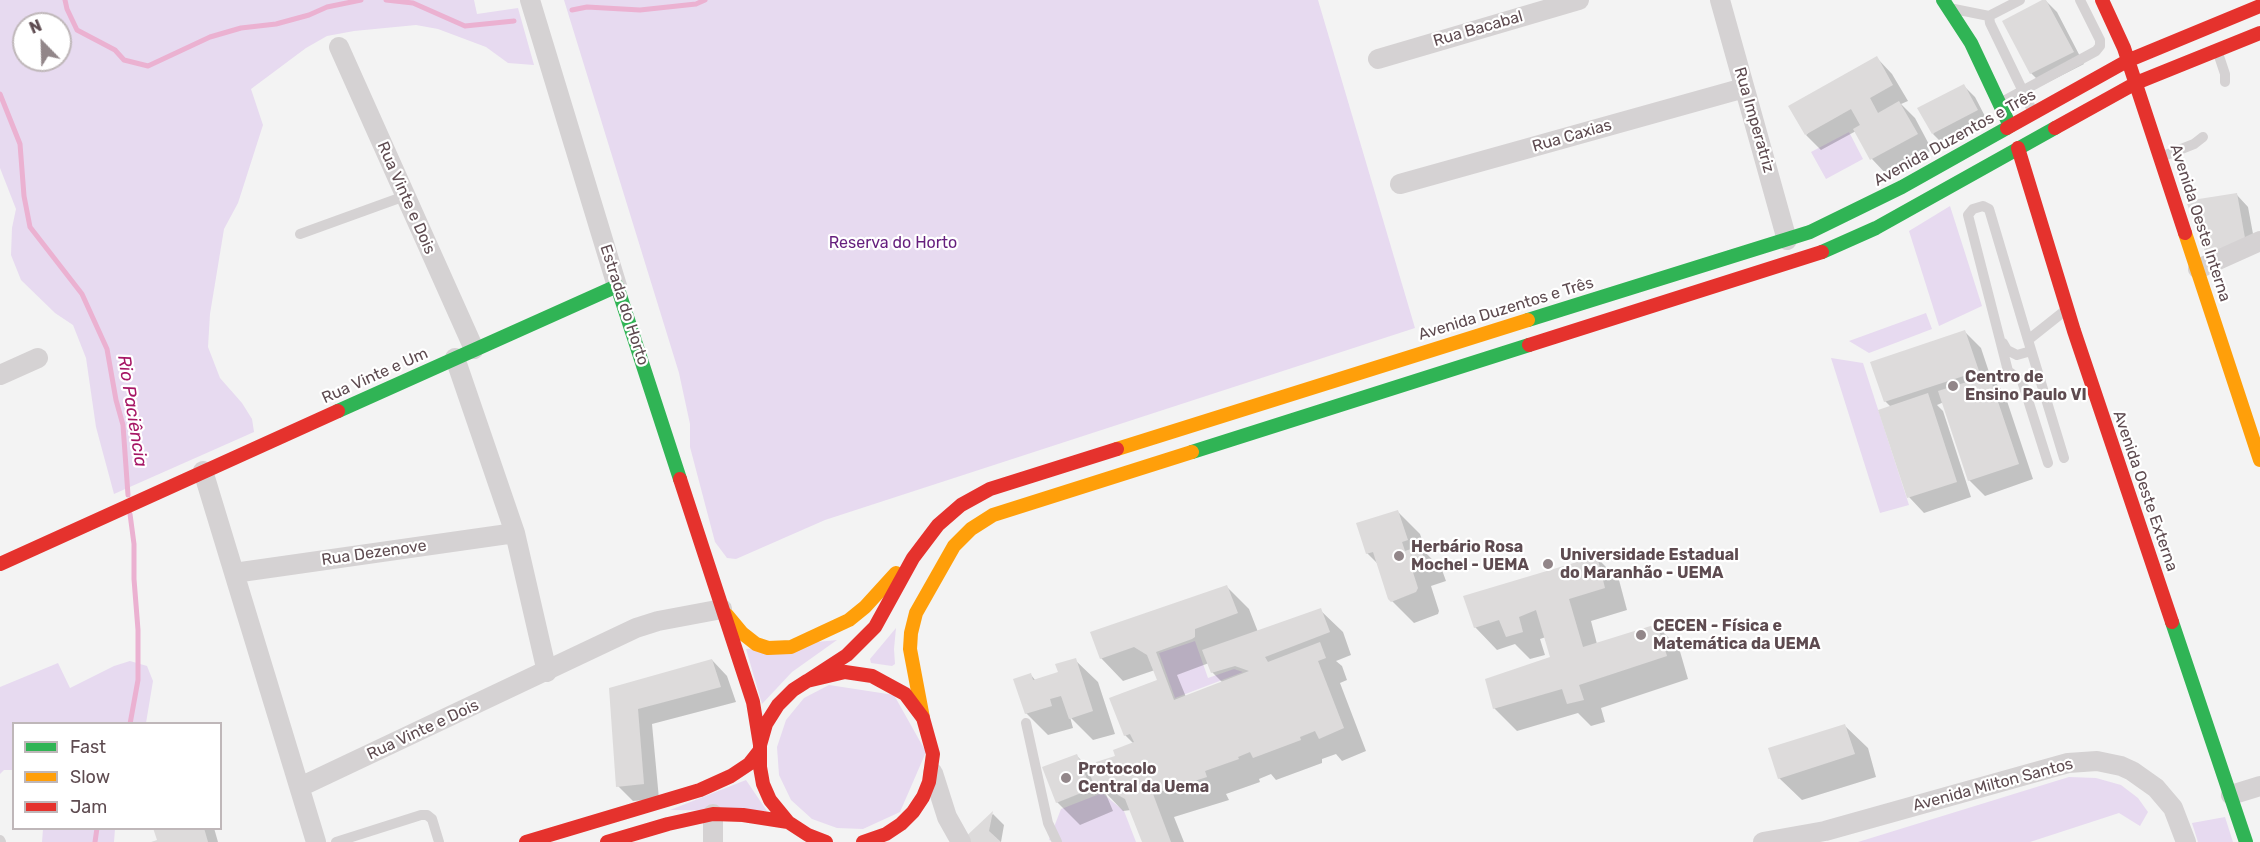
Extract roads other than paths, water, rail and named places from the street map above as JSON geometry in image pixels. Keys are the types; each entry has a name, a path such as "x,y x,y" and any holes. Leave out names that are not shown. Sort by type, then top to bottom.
{"main road":[{"name":"Avenida Oeste Interna","path":"2102,0 2136,83 2260,460"},
{"path":"1946,4 1971,43 2010,126"},
{"name":"Avenida Duzentos e Três","path":"760,747 766,724 778,705 793,690 846,656 875,627 924,541 938,525 961,505 990,489 1499,327 1787,240 1856,211 2127,61 2260,6"},
{"path":"871,842 893,830 914,812 923,797 932,767 931,742 923,717 910,649 916,614 954,546 971,529 993,515 1794,262 1876,228 2136,83 2260,33"},
{"name":"Avenida Oeste Externa","path":"2018,148 2067,309 2246,842"},
{"name":"Rua Vinte e Um","path":"0,564 617,285"},
{"name":"Estrada do Horto","path":"617,285 753,702 763,784 770,800 788,822"},
{"name":"Estrada do Horto","path":"722,609 742,633 756,644 768,648 791,646 836,627 860,611 924,541"},
{"path":"807,681 845,672 872,676 896,687 912,701 923,717"},
{"path":"526,842 700,790 731,776 748,764 760,747"},
{"path":"607,842 668,824 713,814 788,822 808,835 826,842"},
{"path":"788,822 791,839"}],"street":[{"name":"Estrada do Horto","path":"530,0 617,285"},
{"name":"Rua Bacabal","path":"1378,59 1579,0"},
{"name":"Rua Imperatriz","path":"1720,0 1787,240"},
{"name":"Rua Vinte e Dois","path":"339,47 474,349"},
{"name":"Rua Caxias","path":"1400,184 1744,88"},
{"path":"2198,269 2260,241"},
{"path":"0,375 38,358"},
{"path":"455,358 515,533 547,672"},
{"path":"203,471 316,842"},
{"name":"Rua Dezenove","path":"234,573 515,533"},
{"name":"Rua Vinte e Dois","path":"300,788 636,628 658,621 722,609"},
{"name":"Avenida Milton Santos","path":"1771,841 1826,831 2068,764 2097,761 2121,766 2157,788 2173,808 2186,842"},
{"path":"932,767 947,817 961,842"},
{"path":"2231,795 2260,786"},
{"path":"713,814 713,842"}],"lane":[{"path":"1946,4 1992,9 2020,0"},
{"path":"1999,103 2084,58 2100,46 2100,40 2080,0"},
{"path":"1992,9 1990,23 2034,113"},
{"path":"2217,50 2225,74 2225,82"},
{"path":"2084,58 2094,79"},
{"path":"2161,157 2204,138"},
{"path":"300,234 405,196"},
{"path":"2048,463 2022,381 2008,371 1999,338 1968,215 1973,209 1983,206 1989,209 2064,459"},
{"path":"1999,338 2007,350 2017,355 2067,309"},
{"path":"1026,723 1048,823 1058,842"},
{"path":"336,842 421,814 432,819 440,842"}],"waterway":[{"path":"65,0 77,30 115,50 124,60 148,66 210,37 241,28 276,24 309,15 327,7 361,0"},
{"path":"386,0 413,3 465,26 514,21"},
{"path":"572,10 587,7 640,10 696,4 705,0"},
{"name":"Rio Paciência","path":"0,94 20,144 24,196 30,227 82,294 107,349 123,425 128,495"},
{"name":"Rio Paciência","path":"130,514 134,544 138,630 138,680 130,722"},
{"name":"Rio Paciência","path":"95,842 97,830"}],"place":[{"name":"Centro de Ensino Paulo VI","path":"1953,386"},
{"name":"Herbário Rosa Mochel - UEMA","path":"1399,556"},
{"name":"Universidade Estadual do Maranhão - UEMA","path":"1548,564"},
{"name":"CECEN - Física e Matemática da UEMA","path":"1641,635"},
{"name":"Protocolo Central da Uema","path":"1066,778"}],"park label":[{"name":"Reserva do Horto","path":"893,243"}]}
